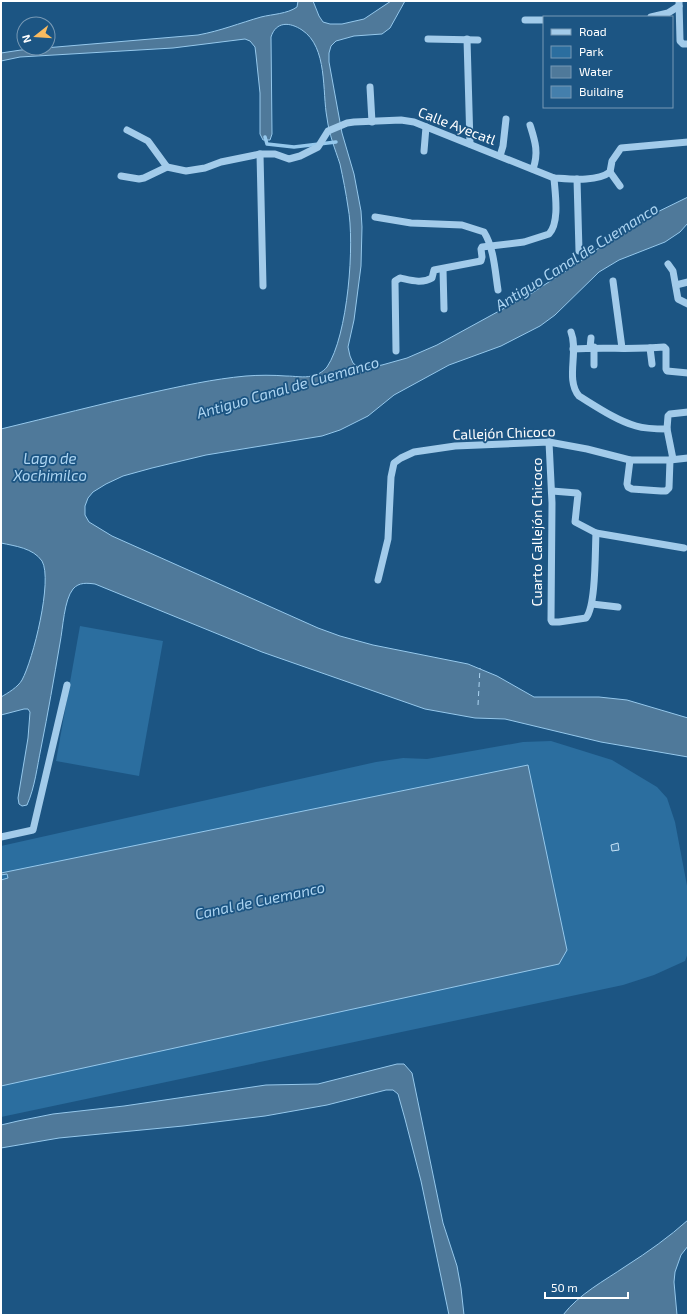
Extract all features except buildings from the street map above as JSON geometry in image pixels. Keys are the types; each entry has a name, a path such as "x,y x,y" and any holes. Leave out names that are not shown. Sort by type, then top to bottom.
{"street":[{"path":"655,16 668,13 679,4"},
{"path":"679,4 680,42 683,44 688,44"},
{"path":"525,20 543,20"},
{"path":"428,39 478,40"},
{"path":"467,39 470,144"},
{"path":"370,87 372,122"},
{"path":"500,156 503,146 506,119"},
{"name":"Calle Ayecatl","path":"260,154 275,154 290,159 300,156 320,143 328,131 347,123 401,120 414,122 554,178"},
{"path":"530,125 535,143 537,159 533,169"},
{"path":"424,151 426,127"},
{"path":"127,130 148,141 167,167"},
{"path":"396,351 395,282 400,278 416,281 428,280 432,278 434,270 481,261 482,247 524,242 549,234 554,226 556,216 554,178 577,179 605,176 610,172 612,161 621,148 688,142"},
{"path":"121,176 139,179 167,167 186,172 205,168 221,162 260,154 263,286"},
{"path":"610,172 620,186"},
{"path":"577,179 579,251"},
{"path":"375,217 411,223 462,225 484,232 488,238 490,246 498,290"},
{"path":"668,264 673,271 678,299 688,304"},
{"path":"443,269 444,309"},
{"path":"613,281 622,348"},
{"path":"676,285 688,282"},
{"path":"571,332 573,336 573,385 579,396 624,422 649,428 667,429"},
{"path":"591,338 594,364"},
{"path":"650,348 652,364"},
{"path":"573,349 664,348 666,349 666,369 668,371 688,373"},
{"path":"630,460 627,484 628,487 632,489 666,491 668,488 672,460 667,429 668,416 670,414 688,412"},
{"name":"Callejón Chicoco","path":"378,580 388,538 391,477 394,463 414,452 455,446 549,442 630,460 672,460 688,458"},
{"name":"Cuarto Callejón Chicoco","path":"549,442 552,491 551,620 552,622 559,622 586,618 589,615 592,604"},
{"path":"552,491 577,492 575,522 596,533 684,548"},
{"path":"596,533 592,604 618,607"},
{"path":"1,838 33,830 67,685"}],"green space":[{"path":"80,626 163,641 139,776 56,761"},
{"path":"551,741 612,760 657,787 667,798 675,822 688,891 688,953 685,961 654,975 623,985 1,1117 1,846 376,762 403,758 427,759 523,742"}],"water":[{"name":"Lago de Xochimilco","path":"298,1 313,1 323,22 330,24 342,24 364,19 391,1 405,1 390,28 382,34 354,36 336,41 331,46 329,53 329,62 342,133 354,174 361,211 361,266 354,320 348,347 353,363 358,367 364,368 382,365 407,358 437,345 532,293 641,220 688,197 688,223 680,232 665,242 619,260 599,272 555,315 540,326 501,346 449,365 394,395 368,416 340,430 322,436 206,455 123,476 93,492 88,498 85,506 85,515 89,522 112,536 318,628 340,636 373,645 468,664 497,676 534,697 599,697 627,700 688,718 688,757 601,742 505,719 475,718 425,709 262,652 95,584 89,583 75,587 68,600 64,614 36,777 27,805 22,806 19,804 18,798 28,738 30,712 28,709 24,709 1,715 1,697 10,692 22,680 31,656 43,602 45,571 42,561 34,553 23,548 1,543 1,429 131,397 210,381 256,375 314,376 327,367 334,353 345,312 350,265 350,223 340,164 328,124 320,58 316,47 302,30 293,25 284,24 276,28 271,37 272,134 270,140 263,140 260,134 260,93 255,47 250,41 245,39 173,48 56,55 56,47 198,35 261,17 280,14 297,7"},
{"name":"Lago de Xochimilco","path":"16,51 16,56 37,56 20,57 1,61 1,53"},
{"name":"Canal de Cuemanco","path":"528,765 567,950 559,964 1,1086 1,880 8,878 7,874 1,875 1,873"},
{"path":"397,1064 404,1064 412,1073 443,1223 457,1266 464,1315 449,1315 421,1181 398,1094 393,1090 386,1090 327,1105 265,1116 183,1126 59,1138 1,1148 1,1125 18,1121 53,1114 124,1106 266,1085 318,1084"},
{"path":"688,1220 688,1246 681,1255 675,1272 674,1282 677,1315 563,1315 569,1307 584,1294 650,1250"}],"waterway":[{"path":"265,137 267,144 294,147 336,142"}],"ferry route":[{"path":"478,705 480,668"}],"water label":[{"name":"Antiguo Canal de Cuemanco","path":"577,257"},
{"name":"Antiguo Canal de Cuemanco","path":"288,388"}]}
